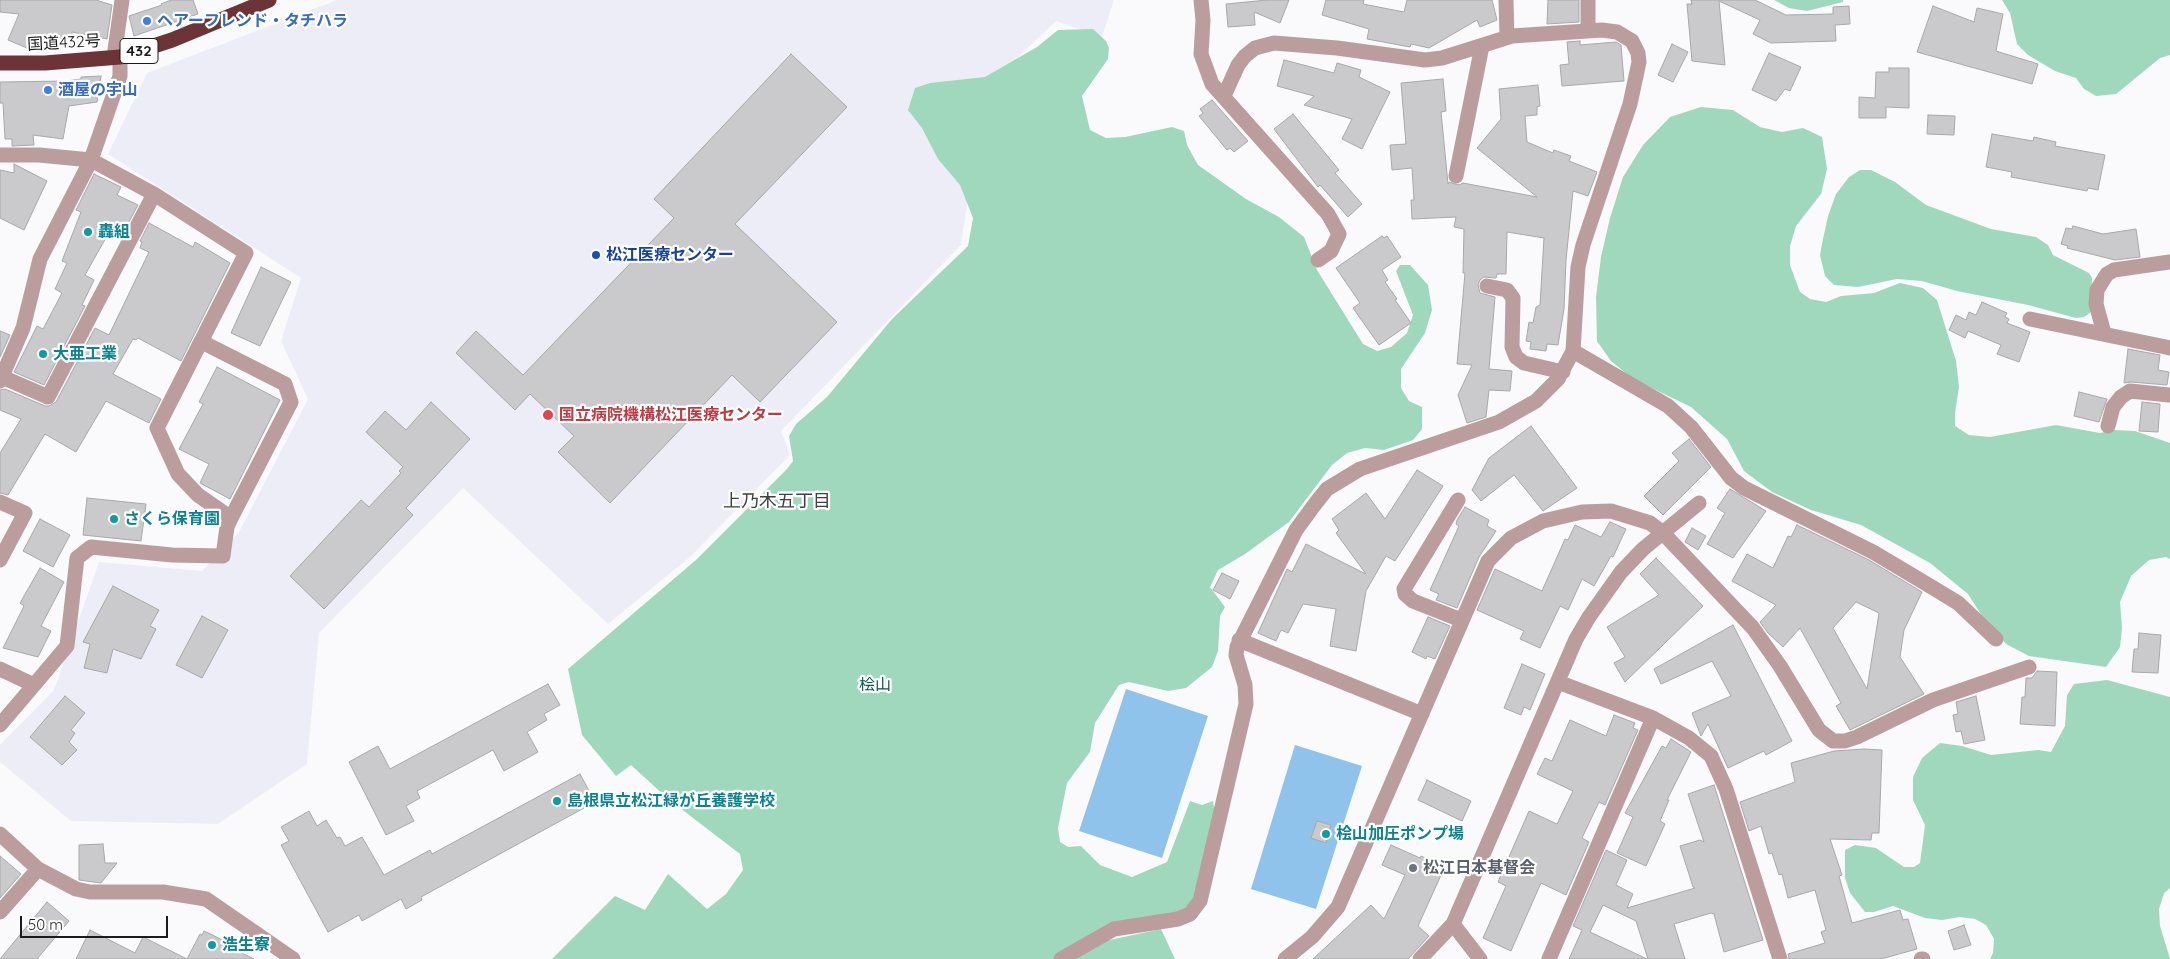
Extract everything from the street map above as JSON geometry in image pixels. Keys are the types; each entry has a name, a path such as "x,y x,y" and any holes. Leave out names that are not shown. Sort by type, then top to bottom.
{"highway":[{"name":"国道432号","path":"0,63 45,63 117,57 172,40 248,4 269,0"}],"street":[{"path":"122,0 117,57 120,76 91,160 40,259 23,328 1,379 48,397 154,194"},
{"path":"1201,0 1203,20 1201,54 1212,84 1328,214 1339,234 1337,242 1331,251 1318,260"},
{"path":"1506,0 1507,37"},
{"path":"1588,0 1588,30"},
{"path":"1061,959 1114,929 1178,920 1190,914 1200,901 1246,704 1245,685 1236,655 1240,640 1296,530 1327,489 1360,470 1499,422 1543,396 1563,372 1573,351 1578,268 1583,245 1594,206 1630,104 1639,62 1638,53 1627,37 1618,32 1588,30 1507,37 1442,58 1426,60 1337,48 1274,43 1265,44 1245,56 1238,65 1224,96"},
{"path":"1456,176 1482,46"},
{"path":"0,155 39,155 91,160 154,194 246,254 157,428 178,474 198,495 231,518"},
{"path":"2104,333 2096,304 2097,290 2107,274 2114,270 2170,262"},
{"path":"1487,286 1502,288 1513,298 1512,347 1516,357 1524,363 1563,372"},
{"path":"2030,319 2170,348"},
{"path":"0,725 67,646 77,558 90,547 172,555 223,556 227,526 291,402 285,384 202,342"},
{"path":"1573,351 1668,406 1691,427 1731,478 1744,488 1873,552 1936,589 1958,603 1996,639"},
{"path":"2108,426 2114,407 2121,397 2130,391 2169,396"},
{"path":"1458,500 1404,589 1405,594 1413,601 1461,620"},
{"path":"0,502 25,513 0,560"},
{"path":"1420,959 1453,924 1576,639 1603,594 1638,555 1699,503"},
{"path":"1285,959 1312,937 1338,906 1488,561 1511,538 1542,521 1573,513 1611,511 1650,523 1664,533 1753,628 1780,666 1819,730 1833,741 1845,742 1858,738 1932,700 2029,667"},
{"path":"1240,640 1422,714"},
{"path":"0,669 34,684"},
{"path":"1558,682 1653,718 1689,738 1711,756 1726,775 1780,959"},
{"path":"1549,959 1653,718"},
{"path":"0,834 38,869 76,890 90,892 163,892 206,900 293,959"},
{"path":"0,912 38,869"},
{"path":"1453,924 1480,959"}],"shaded area":[{"name":"国立病院機構松江医療センター","path":"337,0 1114,0 1102,37 1056,21 984,90 961,245 781,431 790,455 690,557 608,624 463,488 319,633 307,764 218,824 71,821 0,762 0,745 54,690 99,562 202,571 239,532 308,399 281,341 301,278 108,154 147,73"}],"green space":[{"path":"1774,0 1843,0 1843,2 1807,11 1789,8"},
{"path":"2002,0 2170,0 2170,55 2160,58 2116,94 2096,96 2084,89 2076,78 2055,71 2028,55 2017,44 2010,13"},
{"name":"桧山","path":"1093,29 1106,41 1109,48 1108,59 1082,96 1090,130 1106,138 1125,137 1172,127 1184,131 1187,145 1198,165 1246,199 1279,217 1304,237 1317,270 1363,344 1377,351 1391,347 1407,333 1413,315 1396,271 1400,265 1410,265 1428,285 1432,310 1425,333 1401,369 1401,388 1409,401 1422,407 1422,429 1413,440 1384,450 1365,448 1347,453 1332,465 1289,522 1245,554 1218,570 1210,587 1225,607 1220,616 1218,651 1212,667 1186,688 1168,691 1129,682 1119,685 1095,723 1090,752 1067,783 1058,828 1060,842 1068,847 1081,846 1100,865 1132,877 1167,862 1190,801 1202,805 1213,801 1215,816 1193,902 1183,910 1066,950 1053,959 552,959 615,896 645,910 668,874 707,909 726,894 743,870 740,854 667,798 631,765 616,776 582,735 568,669 696,560 787,469 793,461 789,436 796,424 827,397 892,319 968,246 973,218 960,185 938,159 922,128 908,110 915,88 930,83 985,77 1037,47 1058,30"},
{"path":"1701,107 1733,110 1760,127 1782,132 1803,128 1822,137 1827,169 1821,194 1796,226 1790,246 1790,265 1800,292 1810,299 1826,302 1841,296 1874,293 1900,283 1923,288 1937,300 1956,361 1959,387 1955,426 1969,435 1990,437 2056,425 2100,433 2114,430 2135,431 2170,443 2170,559 2166,557 2149,560 2131,576 2120,602 2122,628 2120,647 2106,667 2029,656 2006,644 1984,619 1968,594 1930,563 1861,525 1811,510 1772,492 1744,471 1727,439 1691,407 1633,379 1611,361 1597,341 1596,297 1601,257 1610,218 1623,177 1643,145 1670,117"},
{"path":"1860,170 1871,170 1895,182 1926,205 1991,229 2036,237 2048,245 2053,255 2089,273 2092,278 2091,312 2084,317 2076,318 2028,305 1957,291 1922,281 1897,279 1858,287 1834,285 1825,276 1820,255 1828,216 1836,194 1849,177"},
{"path":"2107,680 2170,697 2170,888 2164,893 2159,909 2160,926 2170,959 1990,959 1993,953 1994,939 1986,925 1975,919 1960,917 1942,920 1925,918 1893,906 1874,912 1865,912 1850,893 1845,878 1845,850 1855,845 1876,848 1904,867 1914,867 1920,863 1925,825 1913,800 1913,777 1922,758 1940,743 1962,746 1991,755 2038,750 2051,752 2065,726 2067,695 2074,684"},
{"path":"1161,929 1175,959 1072,959 1105,941"}],"water":[{"path":"1126,689 1208,716 1162,858 1079,831"},
{"name":"桧山加圧ポンプ場","path":"1295,745 1362,766 1316,909 1251,889"}],"building":[{"path":"0,0 96,0 112,5 107,39 72,32 71,44 30,40 27,48 8,40 19,14 0,12"},
{"path":"171,0 193,0 198,14 134,36 129,16"},
{"path":"1289,0 1280,23 1254,12 1255,25 1228,27 1226,4"},
{"path":"1326,0 1364,0 1363,4 1404,12 1407,0 1492,0 1497,20 1480,27 1477,20 1429,48 1411,44 1410,47 1367,39 1369,29 1322,15"},
{"path":"1548,0 1579,0 1579,22 1547,24"},
{"path":"1691,0 1755,0 1786,15 1833,14 1833,7 1849,6 1850,24 1835,25 1836,41 1771,43 1753,34 1760,20 1719,1 1725,65 1692,61 1687,4 1692,4"},
{"path":"1933,6 1974,22 1977,8 2003,14 1996,51 2038,64 2032,84 1917,52"},
{"path":"1580,41 1580,45 1616,42 1621,45 1624,81 1562,86 1560,65 1569,64 1567,42"},
{"path":"1672,44 1688,52 1673,82 1658,75"},
{"path":"1769,53 1801,67 1790,91 1785,89 1776,101 1752,90"},
{"name":"国立病院機構松江医療センター","path":"791,54 847,107 735,224 837,322 760,402 732,375 610,503 558,452 574,436 530,394 515,410 456,353 476,331 523,375 674,218 654,199"},
{"path":"1284,60 1334,73 1337,63 1361,70 1359,77 1390,92 1362,149 1342,139 1352,119 1304,105 1314,96 1277,86"},
{"path":"1889,68 1909,68 1909,108 1886,107 1886,118 1859,118 1859,97 1875,98 1876,72 1889,72"},
{"path":"101,76 97,102 69,106 63,139 33,135 34,145 12,146 12,139 5,139 3,103 0,103 0,82 66,81 81,79 81,77"},
{"path":"1443,79 1446,111 1441,112 1448,184 1449,182 1459,185 1463,183 1537,197 1477,148 1501,119 1499,89 1538,85 1540,106 1537,107 1537,115 1525,116 1527,142 1553,153 1554,150 1571,156 1569,161 1597,172 1588,196 1573,191 1566,260 1564,309 1558,345 1547,344 1546,351 1530,349 1531,342 1526,341 1529,322 1533,323 1536,307 1540,305 1544,238 1507,232 1506,274 1497,274 1496,278 1484,277 1480,280 1478,285 1480,293 1495,297 1489,369 1512,371 1510,391 1489,390 1486,417 1467,423 1458,395 1472,365 1457,364 1465,273 1463,273 1464,229 1454,227 1456,217 1412,219 1411,200 1414,200 1412,168 1392,170 1390,145 1406,144 1401,83"},
{"path":"1212,100 1248,141 1234,152 1230,148 1227,150 1199,116 1203,113 1200,109"},
{"path":"1293,114 1339,170 1335,173 1362,204 1348,217 1320,185 1318,187 1274,129"},
{"path":"1928,115 1955,116 1954,135 1927,134"},
{"path":"1992,134 2033,141 2034,137 2056,142 2055,146 2105,155 2098,190 2088,188 2087,191 2011,177 2012,172 1986,167"},
{"path":"14,164 47,181 24,230 0,218 0,170 14,173"},
{"path":"94,174 121,187 117,195 138,205 123,233 112,227 85,275 94,280 82,305 85,306 44,385 14,372 37,326 43,329 62,293 55,289 67,263 62,261 81,212 76,210"},
{"path":"149,223 193,247 195,242 230,263 181,361 138,338 136,340 133,339 113,374 161,399 149,423 106,401 76,452 45,434 8,495 0,493 0,453 21,419 0,410 0,390 5,389 45,406 56,402 95,328 109,335 149,252 140,248 142,242 140,241"},
{"path":"2073,226 2103,234 2136,229 2140,257 2115,260 2067,248 2068,246 2061,244 2066,228 2072,229"},
{"path":"1382,236 1384,238 1387,236 1401,257 1382,270 1388,280 1385,282 1411,323 1379,345 1353,308 1360,303 1336,268"},
{"path":"261,267 291,282 260,346 231,333"},
{"path":"1982,302 2007,313 2005,317 2009,319 2007,323 2030,332 2019,362 1997,354 2001,345 1968,331 1965,338 1949,330 1956,315 1966,320 1969,312 1976,315"},
{"path":"0,331 10,335 0,357"},
{"path":"2128,349 2160,355 2158,370 2169,372 2167,385 2124,383"},
{"path":"217,367 280,400 230,499 200,483 209,464 179,449 203,404 199,402"},
{"path":"2079,392 2107,399 2099,422 2074,416"},
{"path":"431,402 470,439 406,508 413,515 324,609 290,576 361,500 369,507 401,473 399,471 403,467 366,432 385,411 406,430"},
{"path":"2142,402 2160,404 2158,432 2139,431"},
{"path":"1531,426 1577,488 1543,511 1514,475 1481,501 1472,490 1489,458"},
{"path":"1689,439 1711,467 1663,515 1644,496 1679,461 1672,453"},
{"path":"1417,470 1443,486 1395,561 1386,556 1366,591 1356,651 1330,646 1336,609 1303,604 1288,633 1281,630 1276,641 1258,633 1287,569 1292,572 1306,544 1366,574 1336,533 1339,530 1332,519 1366,493 1385,519"},
{"path":"1730,489 1766,511 1733,558 1707,544 1725,513 1717,508"},
{"name":"さくら保育園","path":"87,498 146,504 141,541 83,535"},
{"path":"1465,507 1489,520 1487,526 1496,531 1479,557 1457,608 1436,600 1439,594 1430,590 1459,526 1456,524 1457,520"},
{"path":"40,519 70,535 53,567 23,551"},
{"path":"1610,522 1626,529 1613,557 1611,556 1594,586 1582,579 1568,610 1560,606 1540,648 1520,639 1524,631 1477,610 1495,569 1542,591 1565,539 1568,540 1575,525 1601,537"},
{"path":"1797,525 1869,560 1922,592 1904,630 1900,657 1924,694 1850,730 1836,706 1841,703 1800,628 1783,647 1768,633 1760,622 1776,605 1732,581 1747,554 1773,568 1788,536 1791,537","holes":["1856,602 1879,613 1867,689 1833,628"]},
{"path":"1692,528 1706,536 1698,550 1685,542"},
{"path":"1656,558 1703,606 1625,682 1614,663 1625,657 1607,627 1659,595 1640,574"},
{"path":"40,568 64,582 41,626 51,631 38,657 3,648 24,606 20,603"},
{"path":"1222,573 1239,581 1230,599 1213,590"},
{"path":"113,586 159,610 150,626 156,629 141,659 113,649 107,673 84,668 90,644 83,642"},
{"path":"202,616 228,630 202,678 176,665"},
{"path":"1428,617 1450,626 1435,659 1427,656 1426,659 1412,652"},
{"path":"1733,625 1792,741 1766,755 1764,751 1728,768 1708,724 1701,736 1692,713 1731,696 1712,661 1661,684 1654,669"},
{"path":"2139,633 2161,635 2158,673 2132,672 2134,649 2138,649"},
{"path":"1522,664 1545,674 1530,710 1524,707 1521,715 1504,708"},
{"path":"2037,671 2057,672 2055,726 2020,724 2022,697 2025,697 2026,678 2032,678"},
{"path":"548,684 560,705 544,714 547,720 527,732 538,752 504,771 493,750 417,791 420,798 406,806 414,821 386,835 349,762 378,746 390,769"},
{"path":"65,696 85,713 71,730 75,733 69,742 77,750 62,765 30,737"},
{"path":"1976,696 1985,740 1964,744 1961,731 1956,732 1953,715 1958,714 1956,702"},
{"path":"1614,715 1635,723 1633,728 1638,730 1605,805 1599,802 1582,838 1589,842 1566,895 1541,883 1511,951 1483,938 1506,886 1498,882 1529,811 1557,824 1573,791 1537,774 1545,758 1552,761 1570,720 1606,736"},
{"path":"1671,739 1691,752 1667,800 1669,800 1660,821 1665,824 1646,866 1617,853 1633,817 1625,813 1662,746 1666,748"},
{"path":"1882,750 1879,833 1872,833 1871,840 1830,839 1842,875 1839,876 1852,923 1900,910 1903,920 1908,919 1917,949 1881,959 1789,959 1788,954 1825,943 1821,932 1826,930 1815,890 1788,898 1782,874 1779,875 1772,853 1769,854 1761,826 1749,831 1740,802 1795,782 1791,763 1834,751"},
{"path":"580,774 595,802 421,897 422,900 406,909 401,899 362,921 359,915 328,932 281,845 289,841 281,827 309,811 317,826 326,820 337,838 340,837 345,846 362,837 384,875 430,850 432,854"},
{"path":"1427,780 1471,801 1462,821 1418,800"},
{"path":"1714,785 1763,940 1724,952 1714,914 1711,913 1674,924 1685,959 1648,959 1636,921 1603,905 1590,932 1647,959 1569,959 1582,930 1573,926 1606,850 1627,860 1616,885 1633,894 1627,908 1695,888 1693,887 1680,846 1700,840 1704,842 1688,794"},
{"name":"桧山加圧ポンプ場","path":"1317,821 1331,825 1326,843 1311,838"},
{"path":"103,844 105,863 117,863 101,883 79,880 79,845"},
{"path":"1391,845 1439,864 1436,870 1442,873 1418,926 1429,936 1408,959 1313,959 1371,905 1384,919 1405,875 1382,865"},
{"path":"0,856 21,874 0,898"},
{"path":"47,902 69,921 37,959 0,959"},
{"path":"1964,925 1971,945 1954,950 1948,931"},
{"path":"90,930 135,953 143,937 187,959 76,959"},
{"name":"浩生寮","path":"204,931 231,944 230,947 254,959 187,959 200,934 202,935"}],"place":[{"name":"ヘアーフレンド・タチハラ","path":"147,21"},
{"name":"酒屋の宇山","path":"48,90"},
{"name":"轟組","path":"88,232"},
{"name":"松江医療センター","path":"596,255"},
{"name":"大亜工業","path":"43,354"},
{"name":"国立病院機構松江医療センター","path":"548,415"},
{"name":"さくら保育園","path":"114,519"},
{"name":"島根県立松江緑が丘養護学校","path":"557,801"},
{"name":"桧山加圧ポンプ場","path":"1326,834"},
{"name":"松江日本基督会","path":"1413,868"},
{"name":"浩生寮","path":"212,945"}],"district":[{"name":"上乃木五丁目","path":"777,502"}]}
